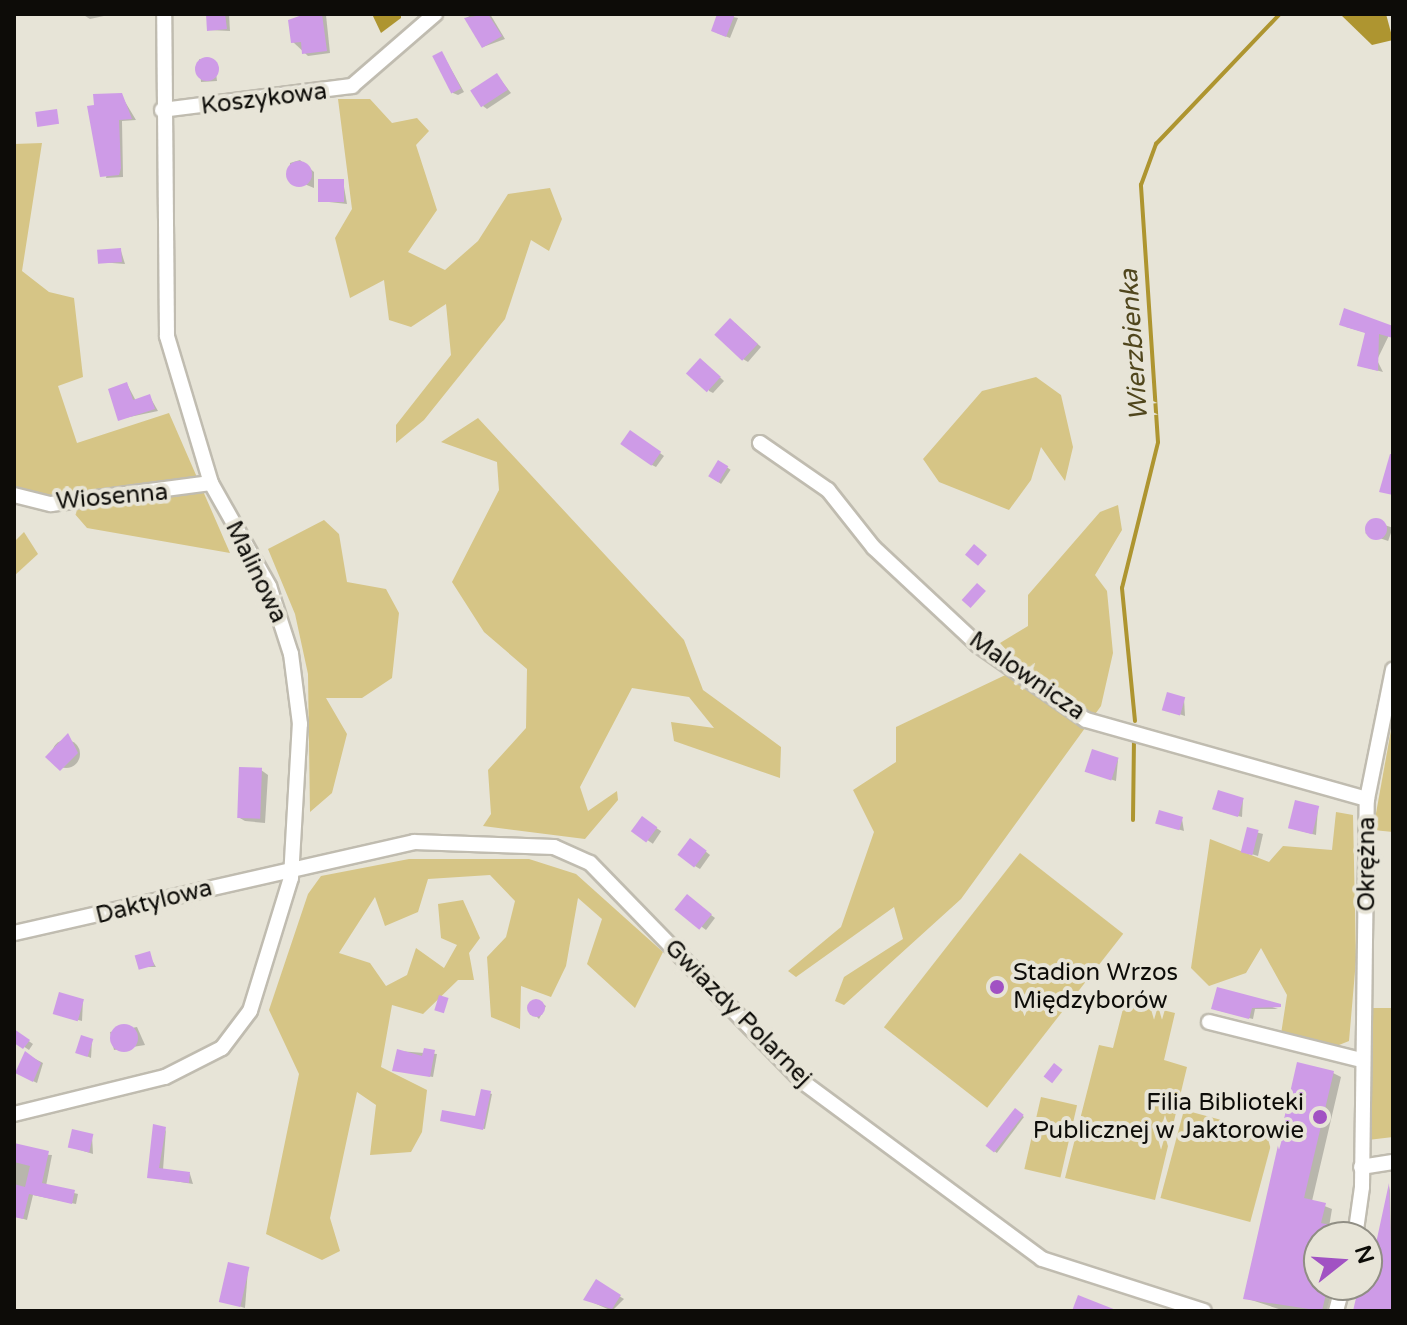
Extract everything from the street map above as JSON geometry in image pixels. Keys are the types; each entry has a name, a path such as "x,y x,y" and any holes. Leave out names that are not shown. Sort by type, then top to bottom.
{"street":[{"name":"Malinowa","path":"14,1114 165,1077 222,1048 255,1000 292,865 300,724 291,654 269,586 211,483 167,336 162,110 164,14"},
{"name":"Koszykowa","path":"162,110 239,106 352,86 435,14"},
{"name":"Malownicza","path":"760,443 831,493 874,548 967,636 1086,720 1367,799"},
{"name":"Wiosenna","path":"14,495 51,504 211,483"},
{"name":"Okrężna","path":"1356,1221 1361,1167 1367,799 1390,703 1393,670"},
{"name":"Gwiazdy Polarnej","path":"292,865 458,840 554,847 590,863 803,1082 1030,1250 1073,1272 1204,1311"},
{"name":"Daktylowa","path":"14,933 292,865"},
{"path":"1209,1022 1361,1060"},
{"path":"1361,1167 1393,1162"}],"shaded area":[{"path":"372,14 401,14 401,18 381,33"},
{"path":"1340,14 1386,14 1393,40 1372,45"},
{"path":"338,99 370,99 392,123 417,118 429,131 416,145 437,210 408,252 445,270 478,241 508,194 550,188 562,219 549,251 531,240 505,319 424,420 396,443 396,425 451,355 446,304 411,327 389,320 384,280 350,298 335,238 352,209"},
{"path":"42,143 22,271 49,292 74,298 83,377 58,386 77,443 169,413 230,553 87,528 61,498 14,486 14,144"},
{"path":"1036,377 1061,395 1073,447 1065,481 1041,447 1031,480 1009,510 939,482 923,459 982,391"},
{"path":"478,418 684,640 703,690 781,747 780,778 674,741 671,722 714,728 689,697 632,688 580,787 588,811 617,791 618,800 585,839 483,826 491,814 488,770 526,728 527,669 484,632 452,582 499,490 497,462 441,442"},
{"path":"1118,505 1122,530 1095,575 1107,591 1113,653 1101,706 961,899 844,1005 835,1001 844,977 903,939 894,907 796,977 788,971 841,927 874,832 853,790 896,762 896,727 1022,667 1000,643 1028,626 1028,595 1100,512"},
{"path":"324,520 339,534 347,582 386,589 399,613 392,678 362,698 326,698 347,734 332,793 310,812 308,674 295,614 268,549"},
{"path":"24,532 38,554 14,576 14,542"},
{"path":"1393,719 1393,832 1373,830"},
{"path":"1336,812 1353,815 1356,960 1349,1041 1334,1047 1281,1034 1287,995 1261,948 1246,973 1209,986 1191,968 1210,839 1269,862 1283,846 1332,850"},
{"path":"1020,853 1123,934 987,1108 884,1027"},
{"path":"409,859 529,859 576,874 663,952 635,1008 587,964 602,919 578,898 566,966 551,997 521,986 520,1029 491,1017 487,957 506,937 515,901 490,875 428,879 418,912 385,926 375,897 339,953 370,963 386,986 407,975 416,948 444,968 457,945 441,938 438,904 463,900 480,938 469,953 474,980 458,980 423,1014 392,1005 381,1067 427,1090 422,1132 411,1152 370,1155 376,1105 357,1092 330,1218 340,1251 322,1260 266,1234 299,1074 269,1010 308,894 321,876"},
{"path":"1125,1001 1175,1013 1164,1060 1187,1067 1155,1200 1065,1178 1099,1045 1113,1048"},
{"path":"1373,1008 1393,1008 1393,1137 1368,1140"},
{"path":"1041,1097 1077,1105 1060,1177 1024,1169"},
{"path":"1184,1110 1274,1134 1250,1222 1160,1198"}],"building":[{"path":"206,14 225,14 227,29 207,31"},
{"path":"305,14 322,14 327,51 302,54 301,42 291,43 288,20"},
{"path":"488,14 502,36 482,48 464,18"},
{"path":"717,14 735,14 726,37 711,31"},
{"path":"442,51 461,88 451,93 432,56"},
{"path":"207,57 216,60 219,69 216,78 207,81 198,78 195,69 198,60"},
{"path":"497,73 508,90 481,107 470,90"},
{"path":"122,93 132,119 119,120 121,168 119,175 100,177 87,106 94,105 93,94"},
{"path":"57,109 59,124 37,127 35,112"},
{"path":"299,161 308,165 312,174 308,183 299,187 290,183 286,174 290,165"},
{"path":"318,179 344,179 344,202 318,202"},
{"path":"121,248 122,262 98,264 97,250"},
{"path":"1344,308 1393,326 1393,338 1379,334 1378,371 1357,366 1365,333 1339,325"},
{"path":"730,318 758,344 742,361 714,335"},
{"path":"700,358 721,377 707,392 686,374"},
{"path":"127,382 133,400 150,394 155,409 118,421 108,389"},
{"path":"630,430 661,452 651,466 620,444"},
{"path":"1390,454 1393,454 1393,495 1379,492"},
{"path":"718,460 728,466 719,482 708,476"},
{"path":"1376,518 1384,521 1387,529 1384,537 1376,540 1368,537 1365,529 1368,521"},
{"path":"974,544 987,555 978,566 965,555"},
{"path":"977,583 986,591 971,608 962,600"},
{"path":"1167,692 1185,697 1180,716 1162,710"},
{"path":"68,733 78,753 60,771 45,757"},
{"path":"1092,749 1119,758 1111,780 1085,772"},
{"path":"239,767 262,768 260,819 237,818"},
{"path":"1218,790 1244,798 1238,817 1212,809"},
{"path":"1295,800 1319,806 1312,834 1288,828"},
{"path":"1159,810 1183,817 1179,830 1155,823"},
{"path":"642,816 657,827 646,843 631,831"},
{"path":"1247,827 1259,830 1252,855 1241,852"},
{"path":"690,838 707,851 694,867 677,855"},
{"path":"687,894 712,914 699,930 674,910"},
{"path":"150,951 154,965 139,970 135,955"},
{"path":"1217,987 1281,1004 1281,1007 1252,1008 1249,1019 1211,1009"},
{"path":"59,992 84,999 78,1021 53,1014"},
{"path":"439,995 449,998 444,1013 434,1010"},
{"path":"536,999 545,1008 536,1017 527,1008"},
{"path":"124,1024 134,1028 138,1038 134,1048 124,1052 114,1048 110,1038 114,1028"},
{"path":"14,1029 30,1040 23,1049 14,1043"},
{"path":"81,1035 93,1039 87,1057 75,1053"},
{"path":"424,1048 435,1050 430,1077 392,1071 397,1049 422,1056"},
{"path":"25,1051 41,1063 33,1082 15,1073"},
{"path":"1297,1062 1334,1071 1304,1198 1326,1203 1322,1221 1303,1221 1303,1301 1324,1301 1322,1311 1243,1299"},
{"path":"1054,1063 1063,1070 1052,1083 1044,1076"},
{"path":"481,1089 491,1091 483,1130 440,1121 442,1110 475,1116"},
{"path":"1015,1108 1024,1115 994,1153 985,1146"},
{"path":"153,1124 166,1127 159,1168 190,1172 189,1183 147,1178"},
{"path":"72,1129 93,1134 89,1152 68,1148"},
{"path":"14,1143 49,1151 42,1183 75,1190 72,1204 29,1194 23,1219 14,1217 14,1184 25,1187 30,1166 14,1162"},
{"path":"1389,1183 1393,1311 1353,1311 1355,1301 1383,1301 1381,1221"},
{"path":"228,1262 249,1267 240,1307 219,1302"},
{"path":"596,1279 621,1295 612,1309 583,1300"},
{"path":"1078,1295 1116,1310 1116,1311 1072,1311"}],"waterway":[{"name":"Wierzbienka","path":"1135,721 1122,588 1158,442 1141,185 1156,144 1280,14"},
{"name":"Wierzbienka","path":"1133,820 1134,742"}],"place":[{"name":"Stadion Wrzos Międzyborów","path":"997,987"},
{"name":"Filia Biblioteki Publicznej w Jaktorowie","path":"1320,1117"}]}
